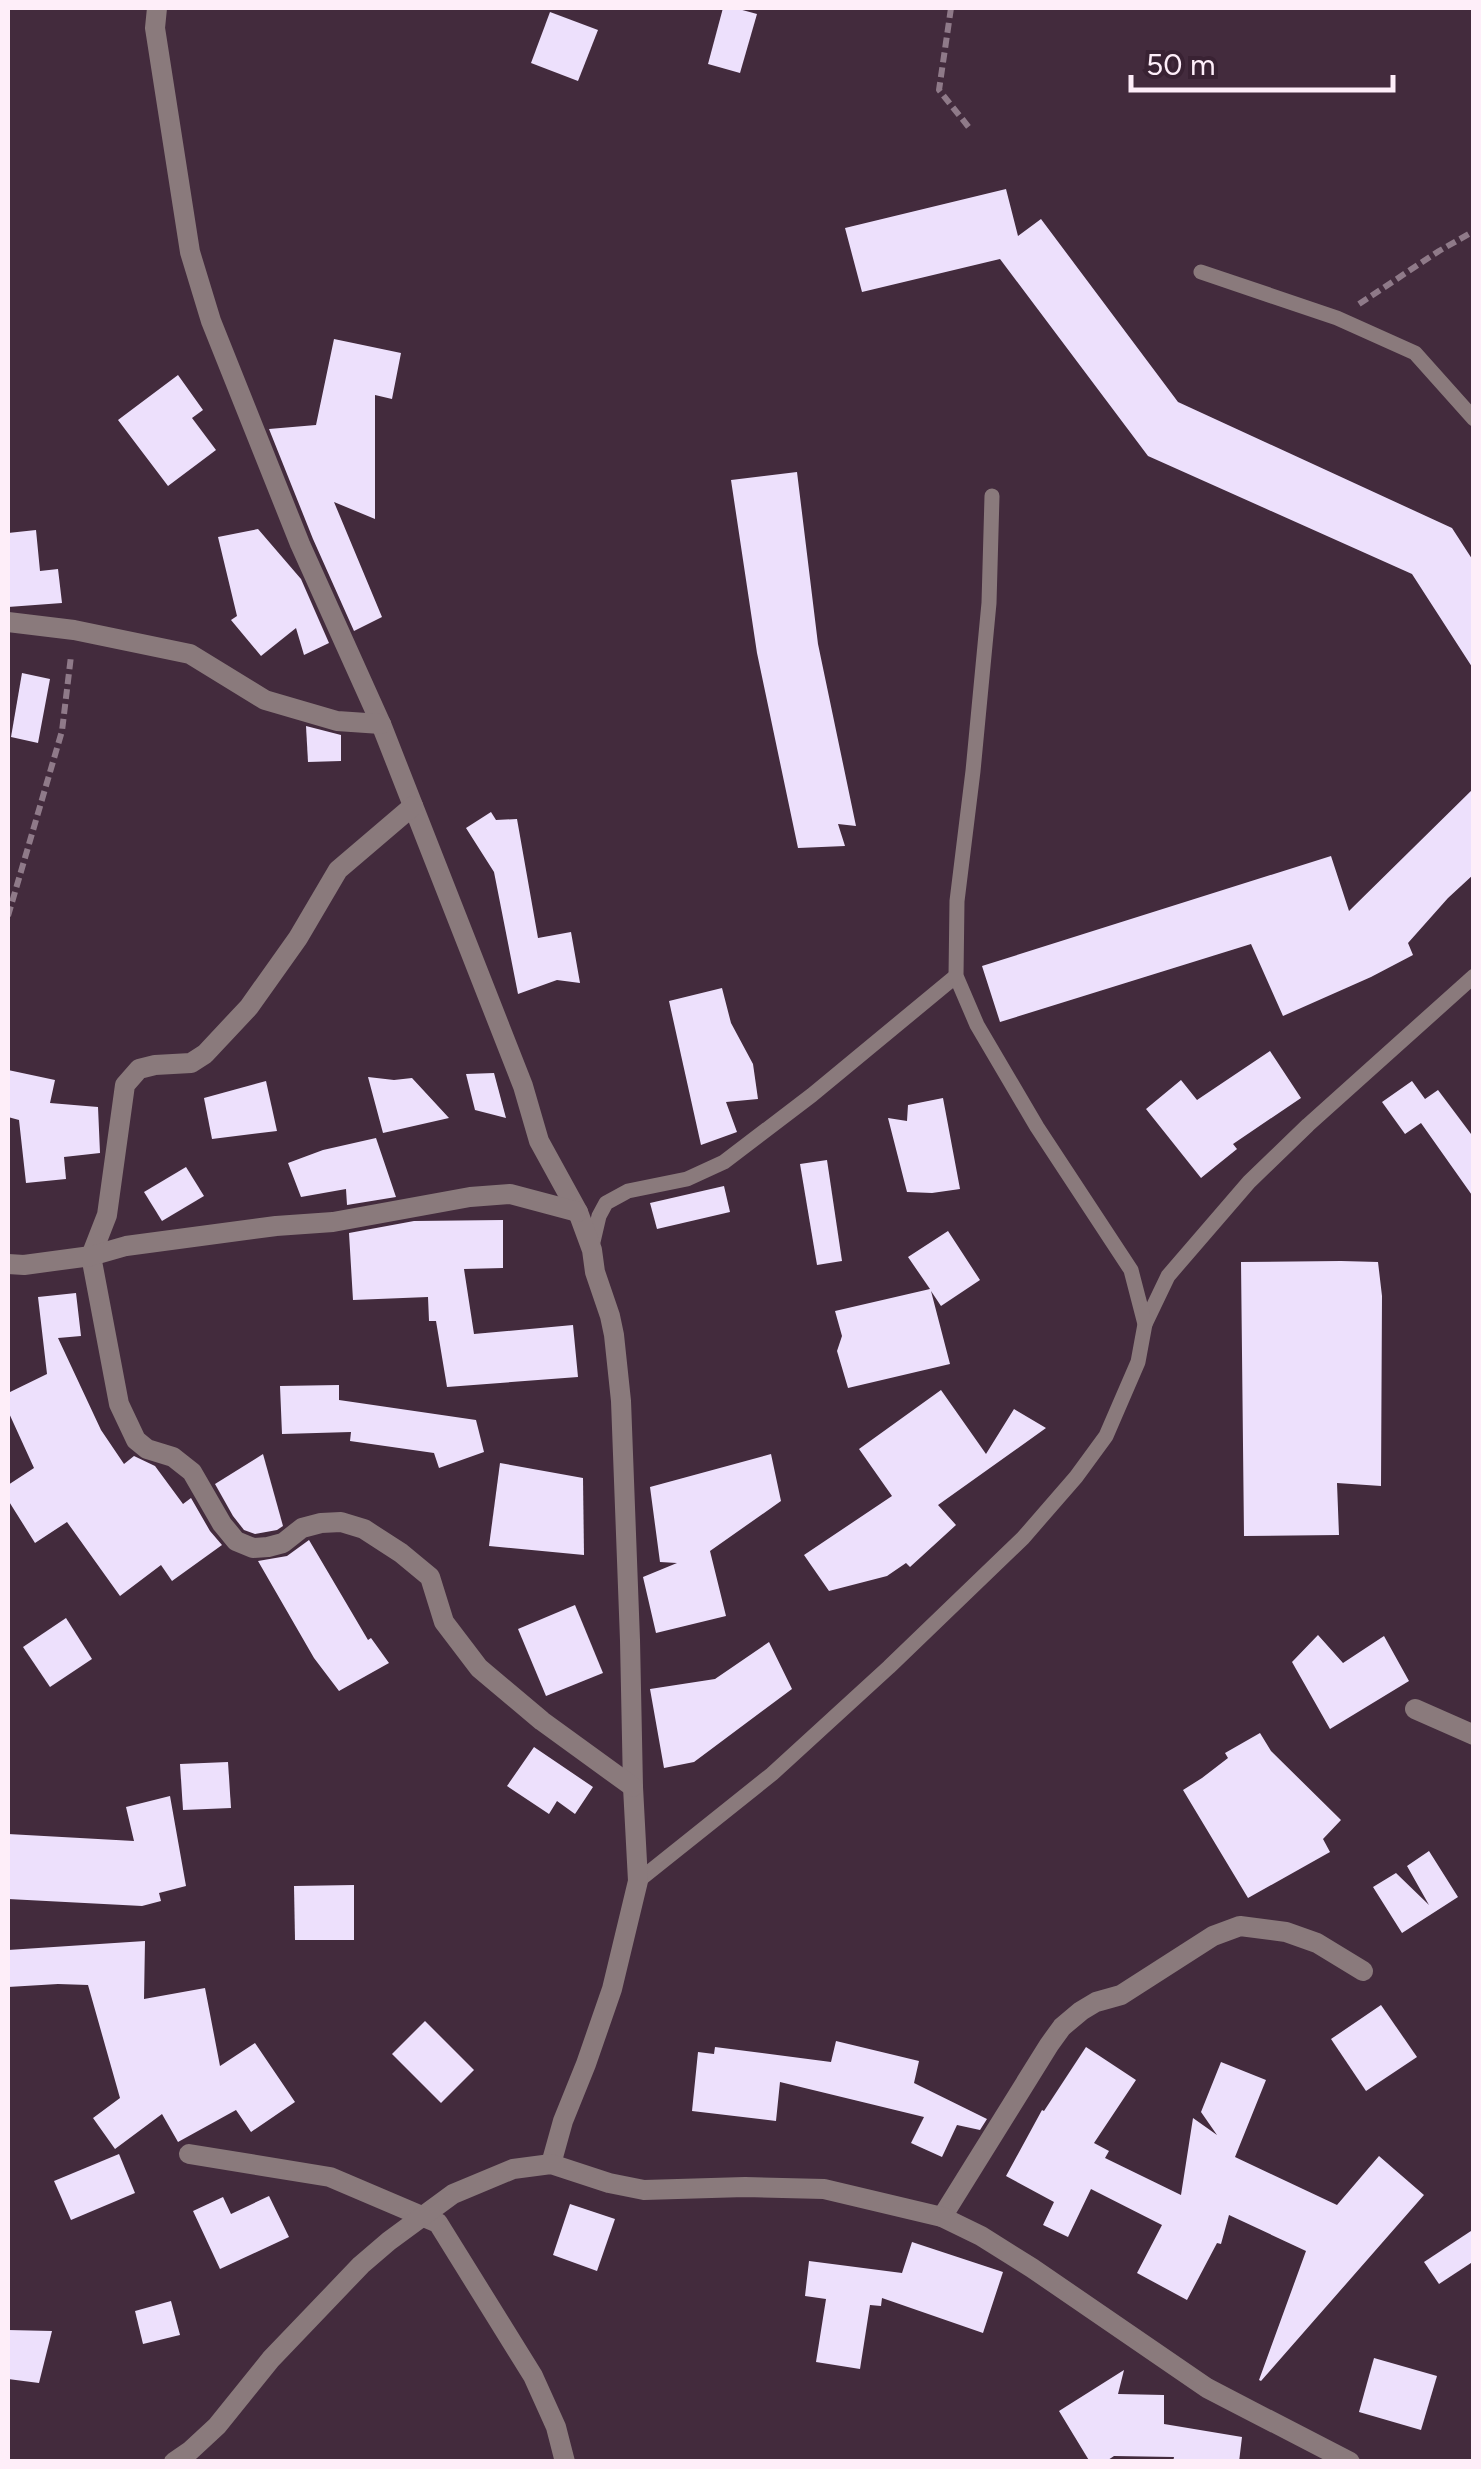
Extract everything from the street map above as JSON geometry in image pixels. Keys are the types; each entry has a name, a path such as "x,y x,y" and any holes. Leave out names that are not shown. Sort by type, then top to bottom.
{"street":[{"path":"156,8 155,28 190,252 211,320 300,544 381,724 540,1141 578,1212 610,1316 621,1401 638,1881 612,1988 562,2121 551,2164"},
{"path":"8,622 74,630 190,654 265,700 337,721 381,724"},
{"path":"413,806 338,870 298,938 249,1007 204,1054 191,1063 139,1069 124,1085 107,1215 91,1256 120,1404 136,1440 147,1450 173,1458 192,1472 236,1541 253,1548 268,1547 302,1528 341,1522 364,1530 401,1553 430,1578 444,1622 479,1668 542,1722 633,1786"},
{"path":"8,1264 91,1256 126,1246 276,1226 332,1222 470,1197 510,1194 578,1212"},
{"path":"1415,1709 1474,1735"},
{"path":"942,2218 1048,2045 1062,2028 1096,2002 1120,1994 1213,1936 1240,1926 1286,1932 1317,1943 1363,1971"},
{"path":"189,2154 330,2177 438,2224 533,2376 556,2427 565,2462"},
{"path":"174,2462 217,2426 271,2359 361,2265 422,2216 453,2194 482,2181 513,2169 551,2164 644,2190 824,2189 942,2218 981,2236 1032,2268 1208,2388 1350,2462"}],"lane":[{"path":"1201,272 1337,318 1414,353 1474,419"},
{"path":"992,496 989,602 974,771 957,900 956,976 977,1025 1037,1127 1130,1270 1145,1324"},
{"path":"592,1250 606,1203 628,1190 687,1179 724,1162 956,976"},
{"path":"638,1881 772,1774 1022,1538 1106,1436 1138,1362 1145,1324 1168,1276 1190,1248 1249,1182 1308,1125 1474,976"}],"path":[{"path":"951,8 938,90 971,130"},
{"path":"1337,318 1474,231"},
{"path":"8,916 62,732 74,630"}],"building":[{"path":"723,8 757,14 740,73 708,64"},
{"path":"550,12 598,30 578,81 531,63"},
{"path":"1006,189 1018,236 1041,219 1178,402 1452,528 1474,562 1474,670 1412,574 1148,456 1000,259 862,292 845,228"},
{"path":"334,339 401,353 392,399 375,395 375,519 334,502 382,617 354,631 269,429 316,425"},
{"path":"178,375 203,410 192,418 216,450 168,486 118,420"},
{"path":"797,472 818,644 856,826 838,824 845,846 798,848 757,653 731,480"},
{"path":"258,529 301,579 329,643 304,655 296,628 261,656 231,620 237,616 218,537"},
{"path":"36,530 40,571 58,569 62,603 8,607 8,533"},
{"path":"22,673 50,679 38,743 11,737"},
{"path":"306,726 341,735 341,761 308,762"},
{"path":"1474,788 1474,874 1408,943 1413,955 1371,977 1283,1016 1251,944 1000,1022 982,966 1331,856 1349,911"},
{"path":"491,812 496,820 517,819 538,938 571,932 580,983 557,980 518,994 494,872 466,828"},
{"path":"722,988 731,1023 753,1064 758,1099 726,1102 737,1132 701,1145 669,1001"},
{"path":"1270,1051 1301,1098 1233,1144 1237,1149 1201,1178 1146,1109 1181,1080 1197,1100"},
{"path":"8,1070 55,1080 50,1103 98,1107 100,1153 64,1157 66,1179 26,1183 19,1120 8,1117"},
{"path":"494,1073 506,1118 475,1110 466,1074"},
{"path":"368,1077 412,1078 449,1118 383,1133"},
{"path":"266,1081 277,1131 212,1139 204,1098"},
{"path":"1412,1081 1425,1099 1438,1090 1474,1138 1474,1198 1421,1123 1405,1134 1382,1102"},
{"path":"943,1098 960,1189 907,1192 888,1118 907,1121 908,1105"},
{"path":"376,1138 396,1197 347,1205 346,1189 301,1197 288,1163"},
{"path":"827,1160 842,1261 817,1265 800,1164"},
{"path":"186,1167 204,1196 162,1221 144,1192"},
{"path":"724,1186 730,1212 657,1229 650,1203"},
{"path":"503,1220 503,1268 464,1269 474,1334 573,1325 578,1377 447,1387 436,1321 429,1321 428,1297 353,1300 349,1233 414,1221"},
{"path":"948,1231 980,1280 941,1306 931,1291 950,1364 848,1388 837,1351 842,1336 835,1311 930,1289 908,1257"},
{"path":"1241,1262 1378,1262 1382,1296 1381,1486 1337,1483 1339,1535 1244,1536"},
{"path":"76,1293 81,1336 58,1338 101,1430 124,1464 134,1456 155,1466 183,1504 191,1498 222,1545 172,1581 161,1565 120,1596 67,1522 35,1543 8,1500 8,1485 34,1468 8,1411 8,1393 47,1374 38,1297"},
{"path":"339,1385 339,1400 476,1420 484,1452 439,1468 434,1453 350,1441 351,1432 282,1434 280,1386"},
{"path":"941,1390 986,1454 1014,1409 1046,1428 938,1505 956,1525 910,1567 906,1563 887,1576 829,1591 804,1555 892,1496 859,1449"},
{"path":"263,1454 283,1526 255,1534 244,1530 215,1484"},
{"path":"771,1454 781,1501 710,1551 726,1616 656,1633 643,1577 677,1563 660,1562 650,1487"},
{"path":"500,1463 583,1478 584,1555 489,1546"},
{"path":"309,1540 368,1640 371,1638 389,1663 339,1691 314,1658 258,1561 287,1556"},
{"path":"575,1605 603,1673 546,1696 518,1629"},
{"path":"66,1618 92,1659 50,1687 23,1647"},
{"path":"1318,1635 1343,1663 1384,1636 1409,1681 1330,1729 1292,1662"},
{"path":"769,1642 792,1689 694,1762 664,1768 650,1689 715,1679"},
{"path":"1260,1733 1271,1751 1341,1820 1323,1839 1330,1852 1248,1898 1183,1790 1228,1758 1225,1753"},
{"path":"534,1747 593,1787 575,1814 557,1801 549,1814 507,1786"},
{"path":"228,1762 231,1808 183,1810 180,1764"},
{"path":"170,1796 186,1886 159,1893 161,1901 142,1906 8,1899 8,1834 134,1841 126,1807"},
{"path":"1429,1851 1458,1897 1402,1933 1373,1887 1396,1873 1429,1905 1407,1866"},
{"path":"354,1885 354,1940 295,1940 294,1886"},
{"path":"145,1941 144,1999 205,1988 220,2066 255,2043 295,2102 251,2132 236,2110 178,2142 162,2114 115,2149 93,2118 120,2098 88,1985 8,1987 8,1950"},
{"path":"1381,2005 1417,2057 1366,2091 1331,2039"},
{"path":"425,2021 474,2070 441,2103 392,2054"},
{"path":"836,2041 919,2061 914,2083 987,2119 980,2130 957,2125 942,2157 911,2143 924,2117 780,2082 776,2121 692,2111 698,2052 714,2054 715,2047 831,2062"},
{"path":"1086,2047 1136,2080 1094,2143 1109,2151 1105,2158 1181,2195 1193,2118 1217,2135 1201,2112 1221,2062 1266,2080 1235,2157 1337,2205 1379,2156 1424,2195 1261,2381 1306,2251 1229,2215 1221,2244 1217,2243 1187,2300 1137,2273 1162,2225 1091,2189 1068,2237 1043,2225 1054,2202 1006,2176 1042,2110"},
{"path":"119,2154 135,2193 71,2220 54,2181"},
{"path":"269,2196 289,2237 220,2269 193,2211 223,2197 231,2214"},
{"path":"570,2204 615,2219 597,2271 553,2255"},
{"path":"1474,2229 1474,2261 1439,2284 1424,2262"},
{"path":"912,2242 1003,2272 983,2333 882,2298 881,2306 870,2305 860,2369 816,2362 826,2299 805,2296 809,2261 902,2273"},
{"path":"171,2301 180,2335 143,2344 135,2311"},
{"path":"8,2330 52,2331 39,2383 8,2379"},
{"path":"1374,2358 1437,2376 1421,2430 1359,2412"},
{"path":"1124,2370 1118,2394 1164,2395 1164,2424 1242,2437 1239,2462 1173,2462 1174,2457 1114,2456 1105,2462 1090,2462 1059,2411"}]}
